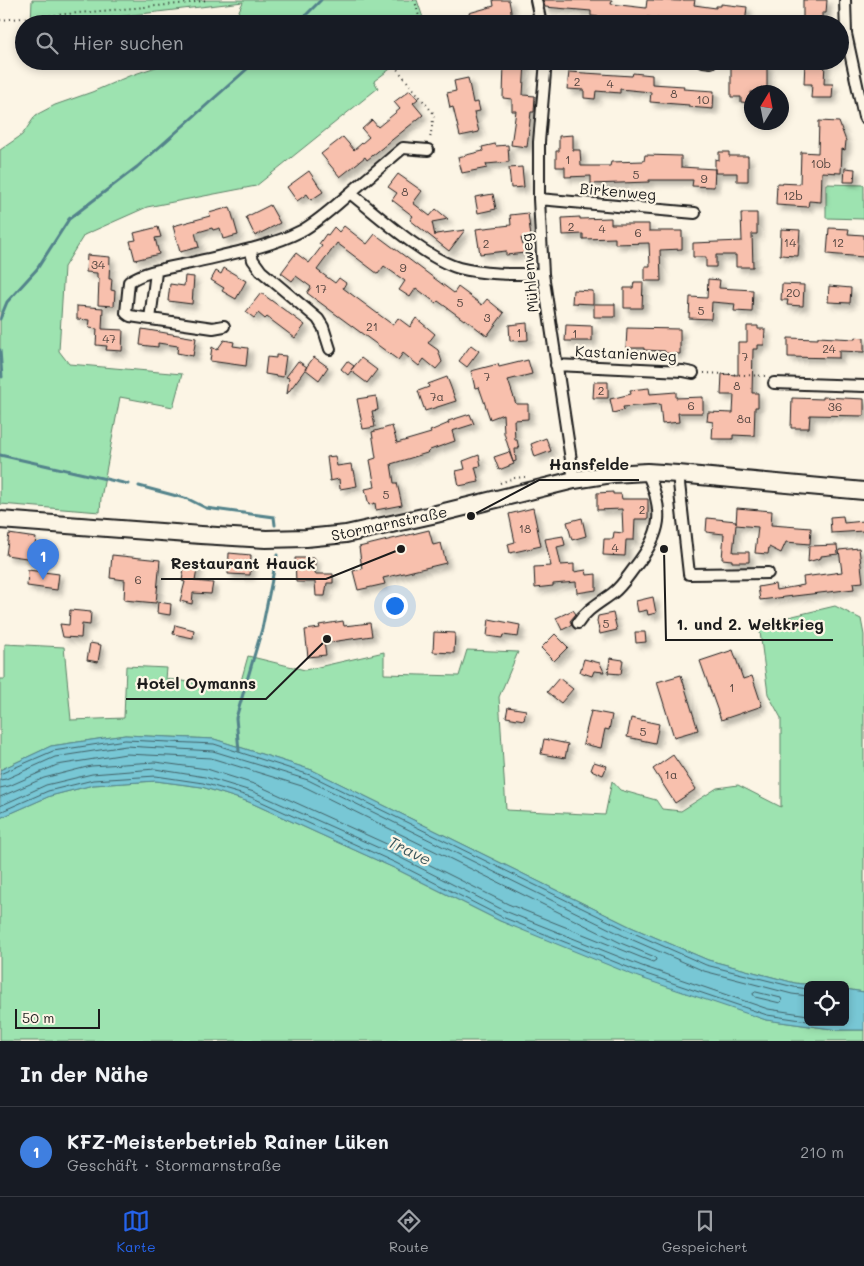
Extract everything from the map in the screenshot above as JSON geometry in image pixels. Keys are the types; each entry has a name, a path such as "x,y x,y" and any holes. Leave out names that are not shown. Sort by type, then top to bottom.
{"main road":[{"name":"Stormarnstraße","path":"0,520 266,539 311,538 346,534 574,480 612,474 646,472 678,474 864,491"}],"street":[{"path":"536,0 539,15"},
{"path":"845,0 845,15"},
{"path":"849,48 864,116"},
{"name":"Mühlenweg","path":"545,70 540,142 539,199 543,274 574,480"},
{"path":"224,326 213,328 130,316 126,313 129,282 156,272 250,249 288,237 303,230 329,211 403,148 428,150"},
{"path":"350,193 421,248 440,260 458,268 492,274 543,274"},
{"name":"Birkenweg","path":"539,199 695,213"},
{"path":"250,249 253,260 261,271 318,319 323,327 330,349"},
{"path":"150,319 156,272"},
{"name":"Kastanienweg","path":"556,365 693,373"},
{"path":"774,383 864,386"},
{"path":"578,623 584,613 620,586 652,544 659,521 655,491 646,472"},
{"path":"678,474 689,574 768,573"}],"path":[{"path":"56,15 207,0"},
{"path":"412,0 419,15"},
{"path":"0,20 15,19"},
{"path":"398,70 434,114 428,150"},
{"path":"693,373 774,376 774,383"},
{"path":"496,485 514,478 532,477"}],"green space":[{"path":"32,0 417,0 422,15 237,15 243,2 131,15 31,15"},
{"path":"147,70 389,70 374,81 378,88 256,186 147,207 84,235 64,267 59,351 69,364 182,374 173,407 120,397 100,512 0,504 0,150 22,135 36,115 55,105"},
{"path":"826,184 864,185 864,219 826,218"},
{"path":"835,606 861,619 864,635 864,992 849,990 849,981 804,981 804,984 795,983 708,960 631,927 312,770 214,739 125,735 51,746 0,770 0,679 5,679 5,644 64,647 71,720 124,718 126,666 167,668 166,679 239,688 248,656 305,670 384,652 384,674 459,676 467,650 518,652 499,697 506,810 605,815 612,781 620,790 656,800 662,809 681,811 717,788 738,785 781,807 781,718 768,694 759,624"},
{"path":"156,781 202,787 249,802 394,868 500,921 766,1020 839,1030 864,1030 864,1041 0,1041 0,818 50,796 93,785"}],"water":[{"name":"Trave","path":"125,735 214,739 312,770 631,927 708,960 804,984 804,1025 766,1020 638,977 500,921 394,868 249,802 202,787 156,781 93,785 50,796 0,818 0,770 51,746"},
{"path":"849,990 864,992 864,1030 839,1030 810,1026 849,1026"}],"building":[{"path":"493,0 509,0 512,15 470,15 469,13 494,6"},
{"path":"543,0 612,0 611,4 646,8 647,0 695,0 694,5 716,8 716,6 721,6 721,4 747,7 746,15 591,15 591,11 545,7"},
{"path":"803,0 827,0 826,13 822,13 822,15 803,15"},
{"path":"504,70 525,70 523,95 535,96 527,147 511,145 516,111 512,111 512,99 503,98"},
{"path":"731,70 767,70 767,85 744,85 744,102 741,102 741,97 731,97"},
{"path":"805,70 825,70 824,84 833,84 832,98 811,98 812,84 804,84"},
{"path":"569,72 632,76 633,73 652,75 652,84 684,86 683,89 714,91 713,109 650,102 651,92 620,89 620,93 596,91 595,99 584,98 584,90 567,89"},
{"path":"468,78 473,103 478,102 480,111 474,112 479,132 460,136 453,107 450,108 447,93 456,91 454,81"},
{"path":"410,90 418,99 413,103 423,115 367,160 365,157 340,177 321,154 343,137 354,150 369,137 362,129 372,120 378,127 400,109 394,102"},
{"path":"819,121 839,122 846,141 845,150 842,149 841,173 822,172 821,202 809,201 808,207 776,205 777,183 800,184 801,152 818,153"},
{"path":"573,135 573,150 580,150 581,166 610,166 611,162 644,161 645,155 681,156 681,167 715,169 714,187 692,186 693,180 649,180 649,182 591,184 591,176 565,177 565,167 556,167 556,151 559,151 559,136"},
{"path":"495,144 496,146 508,145 509,162 486,164 487,168 462,173 458,157 483,151 482,147"},
{"path":"719,152 729,152 729,156 748,156 748,181 737,181 737,173 715,173 715,159 719,160"},
{"path":"522,167 524,187 511,188 509,168"},
{"path":"845,168 855,169 854,182 844,182"},
{"path":"309,171 323,192 311,200 307,194 297,201 287,187"},
{"path":"398,174 422,191 413,203 430,216 436,209 448,219 432,222 435,236 436,234 465,230 449,251 410,220 413,216 392,200 397,193 388,187"},
{"path":"493,194 496,209 478,213 475,197"},
{"path":"270,205 280,223 255,236 246,217"},
{"path":"230,207 238,235 223,239 220,228 213,230 212,228 195,233 199,247 180,252 173,226 210,216 209,213"},
{"path":"528,213 531,237 521,238 525,253 506,255 506,251 480,254 476,229 511,225 510,215"},
{"path":"741,213 757,213 757,234 752,234 753,267 736,267 736,255 716,255 716,267 706,267 706,257 693,257 693,243 742,241"},
{"path":"580,217 580,219 611,218 611,224 649,224 649,231 682,231 682,249 660,250 661,281 645,281 645,266 650,266 649,243 615,244 615,238 583,239 583,234 563,235 562,218"},
{"path":"344,226 367,244 375,234 454,293 458,287 482,305 487,299 504,313 487,336 465,319 438,301 436,303 416,288 410,297 399,290 405,281 384,266 378,274 337,243 317,270 335,283 339,278 346,283 343,288 393,325 398,318 410,327 416,318 435,334 428,343 438,350 442,362 436,369 424,359 419,366 403,353 398,360 307,293 311,287 296,276 292,281 281,273 296,253 309,263 322,246 319,244 326,234 328,235 334,227 339,232"},
{"path":"158,227 161,237 155,238 159,254 135,260 130,241 136,240 134,233"},
{"path":"829,228 849,229 848,234 864,235 864,257 827,254"},
{"path":"781,229 800,230 798,256 780,255"},
{"path":"87,255 110,257 109,279 112,279 111,290 115,291 114,306 98,305 99,279 97,278 97,273 86,272"},
{"path":"224,268 246,281 236,299 222,291 224,288 211,280 216,271 221,274"},
{"path":"185,276 194,277 192,304 168,301 170,284 184,286"},
{"path":"708,279 720,280 719,288 753,290 752,312 734,311 735,304 712,302 711,319 689,318 690,297 707,298"},
{"path":"634,282 643,282 642,308 624,308 624,288 633,288"},
{"path":"782,284 804,285 803,306 787,305 788,300 781,300"},
{"path":"829,286 851,288 850,303 828,302"},
{"path":"573,290 593,291 593,304 572,303"},
{"path":"261,293 305,325 295,338 267,317 265,319 258,313 254,318 246,312"},
{"path":"594,304 615,304 615,317 594,317"},
{"path":"77,306 103,308 102,329 123,330 122,351 106,350 107,346 96,345 97,329 89,328 90,320 77,319"},
{"path":"527,323 528,340 510,341 509,325"},
{"path":"566,325 592,326 592,341 565,341"},
{"path":"747,326 758,326 758,329 765,329 764,345 758,345 758,349 753,349 752,393 758,393 758,407 755,407 754,436 733,435 733,439 712,439 713,422 707,421 708,412 733,413 734,395 721,395 722,374 738,375 738,342 747,342"},
{"path":"627,328 680,329 680,354 644,350 644,348 626,348"},
{"path":"142,329 196,338 193,356 177,353 178,346 158,343 158,347 140,345"},
{"path":"818,337 864,338 864,352 839,351 839,358 788,357 788,338 818,339"},
{"path":"224,340 234,342 233,346 248,348 246,366 210,361 212,347 217,350"},
{"path":"471,345 479,351 467,367 459,361"},
{"path":"276,355 286,356 283,377 265,374 267,357 276,358"},
{"path":"314,357 328,367 319,380 305,369"},
{"path":"361,358 377,370 367,383 351,371 348,375 341,369 347,361 354,366 351,370"},
{"path":"528,360 532,374 508,380 516,404 528,404 528,419 514,420 515,440 517,440 519,449 515,449 516,461 513,462 504,433 503,414 490,419 479,387 475,388 471,371 498,364 499,367"},
{"path":"298,361 307,367 287,394 289,378 286,377"},
{"path":"447,377 456,401 425,411 418,391 429,387 428,384"},
{"path":"594,382 608,382 608,398 593,398"},
{"path":"649,388 650,394 676,392 676,398 703,397 703,413 678,413 679,422 662,424 660,404 623,407 624,410 613,413 610,399 631,394 630,390"},
{"path":"376,396 378,410 372,411 375,427 363,429 357,399"},
{"path":"823,397 864,399 864,416 810,415 809,428 791,428 792,398 823,399"},
{"path":"470,414 474,424 452,431 455,441 430,450 427,453 391,464 394,483 397,483 402,505 376,510 375,503 369,505 365,489 375,487 370,460 376,458 372,432 392,426 397,443 431,433 430,431 449,423 448,421"},
{"path":"546,438 551,451 535,457 531,444"},
{"path":"509,452 514,464 499,470 494,457"},
{"path":"479,455 481,466 475,467 479,482 459,486 456,471 465,469 463,461"},
{"path":"335,456 337,466 351,464 357,486 340,489 339,479 330,481 327,457"},
{"path":"613,492 613,494 621,494 622,499 648,499 648,519 635,519 634,540 626,540 625,556 603,555 604,539 613,539 614,532 623,533 622,509 597,510 597,493"},
{"path":"533,508 541,546 510,553 508,544 515,542 509,514"},
{"path":"737,508 772,511 771,525 811,528 810,544 786,542 781,553 769,547 768,554 755,553 758,527 736,525 733,552 749,552 749,562 732,562 732,560 722,559 724,534 706,532 707,518 736,521 736,524"},
{"path":"843,516 844,523 864,521 864,531 831,533 830,517"},
{"path":"582,518 586,536 572,540 567,522"},
{"path":"429,530 433,545 441,543 446,563 383,578 385,584 358,590 353,571 362,569 359,547"},
{"path":"9,534 36,538 33,559 6,555"},
{"path":"563,536 565,545 557,547 561,565 574,564 574,572 586,570 587,575 596,574 596,590 577,593 576,582 535,588 534,567 551,566 545,539"},
{"path":"837,545 838,554 821,556 821,558 808,562 809,546"},
{"path":"859,548 863,582 853,583 854,589 760,600 758,587 775,584 776,590 804,585 803,577 842,572 839,550"},
{"path":"229,553 251,555 250,575 228,574"},
{"path":"112,555 160,560 156,603 124,600 125,580 110,578"},
{"path":"295,558 315,558 315,574 333,574 333,583 327,583 325,596 316,596 315,582 296,582"},
{"path":"185,562 198,564 195,581 213,583 211,594 193,593 192,604 180,601 185,582 182,581"},
{"path":"28,570 59,574 57,590 27,586"},
{"path":"653,597 656,613 648,615 647,610 638,612 636,601"},
{"path":"158,602 171,604 170,615 157,613"},
{"path":"70,610 91,612 90,625 82,624 81,638 63,637 60,624 69,625"},
{"path":"573,610 576,614 570,621 572,625 562,630 556,618"},
{"path":"613,613 617,630 600,634 597,621 598,616"},
{"path":"489,619 520,625 518,637 503,635 502,638 487,636"},
{"path":"343,621 344,626 370,623 372,636 324,643 326,655 308,657 305,630 320,628 319,625"},
{"path":"175,625 194,630 193,638 173,634"},
{"path":"434,632 455,633 454,653 433,652"},
{"path":"635,632 645,632 646,642 636,643"},
{"path":"555,634 568,647 554,661 541,648"},
{"path":"90,643 101,645 98,662 87,660"},
{"path":"733,650 743,679 752,676 762,706 721,720 700,661"},
{"path":"610,658 623,660 621,674 608,673"},
{"path":"584,659 600,663 604,672 594,671 592,676 580,672"},
{"path":"681,675 698,730 674,737 657,682"},
{"path":"559,678 573,689 561,703 547,692"},
{"path":"508,707 526,710 524,720 506,717"},
{"path":"591,711 612,715 609,730 605,729 601,748 583,744"},
{"path":"631,718 659,724 655,743 627,737"},
{"path":"544,739 568,744 565,758 541,754"},
{"path":"673,755 696,789 675,803 653,769"},
{"path":"594,762 607,766 603,775 591,770"}],"waterway":[{"path":"306,15 321,0"},
{"path":"0,319 7,302 37,269 69,219 137,167 246,70"},
{"path":"0,350 2,377"},
{"path":"0,455 128,484"},
{"path":"139,486 188,499 206,508 274,517 275,525"},
{"path":"239,751 236,718 262,629 277,555"}],"place":[{"name":"Hansfelde","path":"471,516"},
{"name":"Restaurant Hauck","path":"401,549"},
{"name":"1. und 2. Weltkrieg","path":"664,549"},
{"name":"KFZ-Meisterbetrieb Rainer Lüken","path":"43,580"},
{"name":"Hotel Oymanns","path":"327,639"}]}
